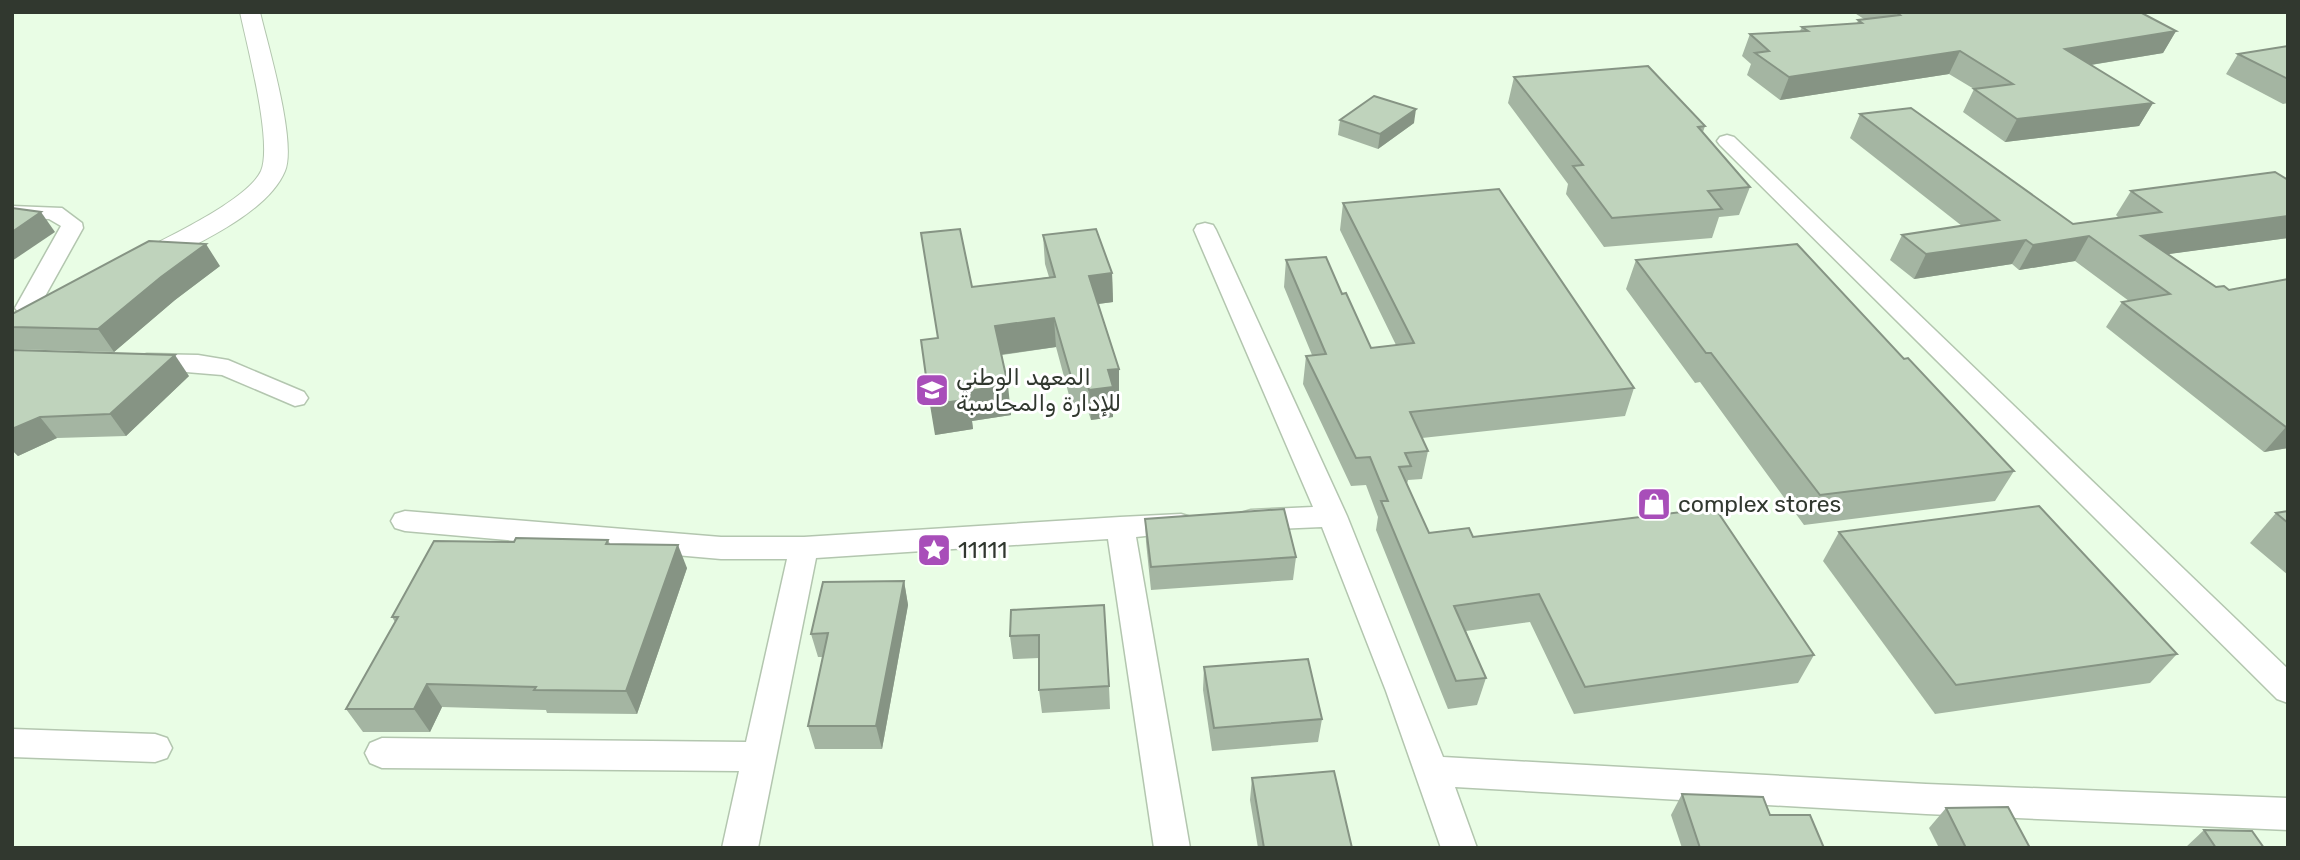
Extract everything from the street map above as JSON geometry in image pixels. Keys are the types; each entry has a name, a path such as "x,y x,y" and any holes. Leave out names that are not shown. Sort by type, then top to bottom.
{"street":[{"path":"115,277 244,202 263,186 273,171 276,145 250,12"},
{"path":"1727,141 2288,690"},
{"path":"12,212 54,213 71,223 72,228 27,308 32,314 52,311"},
{"path":"1205,230 1333,516 1433,771 1459,848"},
{"path":"12,333 52,311"},
{"path":"118,362 215,365 239,372 295,397"},
{"path":"405,521 661,545 803,548 1333,516"},
{"path":"1120,527 1172,848"},
{"path":"740,848 803,548"},
{"path":"12,743 155,748"},
{"path":"382,754 758,757"},
{"path":"1433,771 1899,797 2288,814"}],"building":[{"path":"1896,12 2140,12 2176,31 2065,49 2153,103 2017,119 1974,89 2013,84 1960,51 1789,77 1755,53 1769,51 1750,34 1808,31 1802,27 1862,23 1858,20 1900,15"},
{"path":"2288,46 2288,79 2238,54"},
{"path":"1648,66 1705,126 1698,127 1750,187 1708,191 1722,209 1612,218 1573,166 1583,165 1514,77"},
{"path":"1374,96 1416,109 1380,134 1340,120"},
{"path":"1911,108 2073,224 2161,212 2131,191 2275,172 2288,180 2288,216 2141,236 2216,287 2224,286 2229,290 2288,279 2288,426 2122,302 2170,294 2089,236 2033,245 2026,240 1926,254 1902,235 1999,220 1860,114"},
{"path":"1499,189 1634,388 1410,412 1428,451 1405,453 1411,466 1399,467 1429,533 1469,528 1473,537 1715,508 1814,655 1585,687 1539,594 1454,606 1486,678 1456,681 1381,501 1388,501 1370,457 1356,458 1306,356 1326,354 1286,260 1326,257 1371,348 1414,343 1343,203"},
{"path":"12,208 41,212 12,232"},
{"path":"960,229 972,287 1055,277 1043,235 1096,229 1112,273 1089,276 1119,369 1108,370 1113,387 1089,390 1086,378 1072,380 1054,318 995,326 1008,385 968,391 970,399 930,405 921,340 938,338 921,233"},
{"path":"149,241 206,244 98,329 12,327 12,314"},
{"path":"1797,244 1904,359 1908,358 2014,471 1820,495 1711,353 1706,353 1636,260"},
{"path":"12,350 175,355 110,414 40,417 12,429"},
{"path":"2039,506 2177,654 1956,685 1839,532"},
{"path":"1284,509 1296,557 1151,567 1145,519"},
{"path":"2288,511 2288,523 2276,513"},
{"path":"516,538 608,540 606,544 678,545 626,691 534,690 536,687 427,684 414,709 346,709 398,617 392,617 434,541 514,542"},
{"path":"904,581 876,726 808,726 828,633 811,634 823,582"},
{"path":"1104,605 1109,686 1039,690 1039,635 1010,636 1011,610"},
{"path":"1308,659 1322,719 1214,728 1204,667"},
{"path":"1334,771 1352,848 1264,848 1252,778"},
{"path":"1682,794 1763,797 1770,815 1810,815 1824,848 1700,848"},
{"path":"2008,807 2030,848 1966,848 1946,808"},
{"path":"2204,830 2252,831 2264,848 2216,848"}],"place":[{"name":"المعهد الوطني للإدارة والمحاسبة","path":"932,390"},
{"name":"complex stores","path":"1654,504"},
{"name":"11111","path":"934,550"}]}
